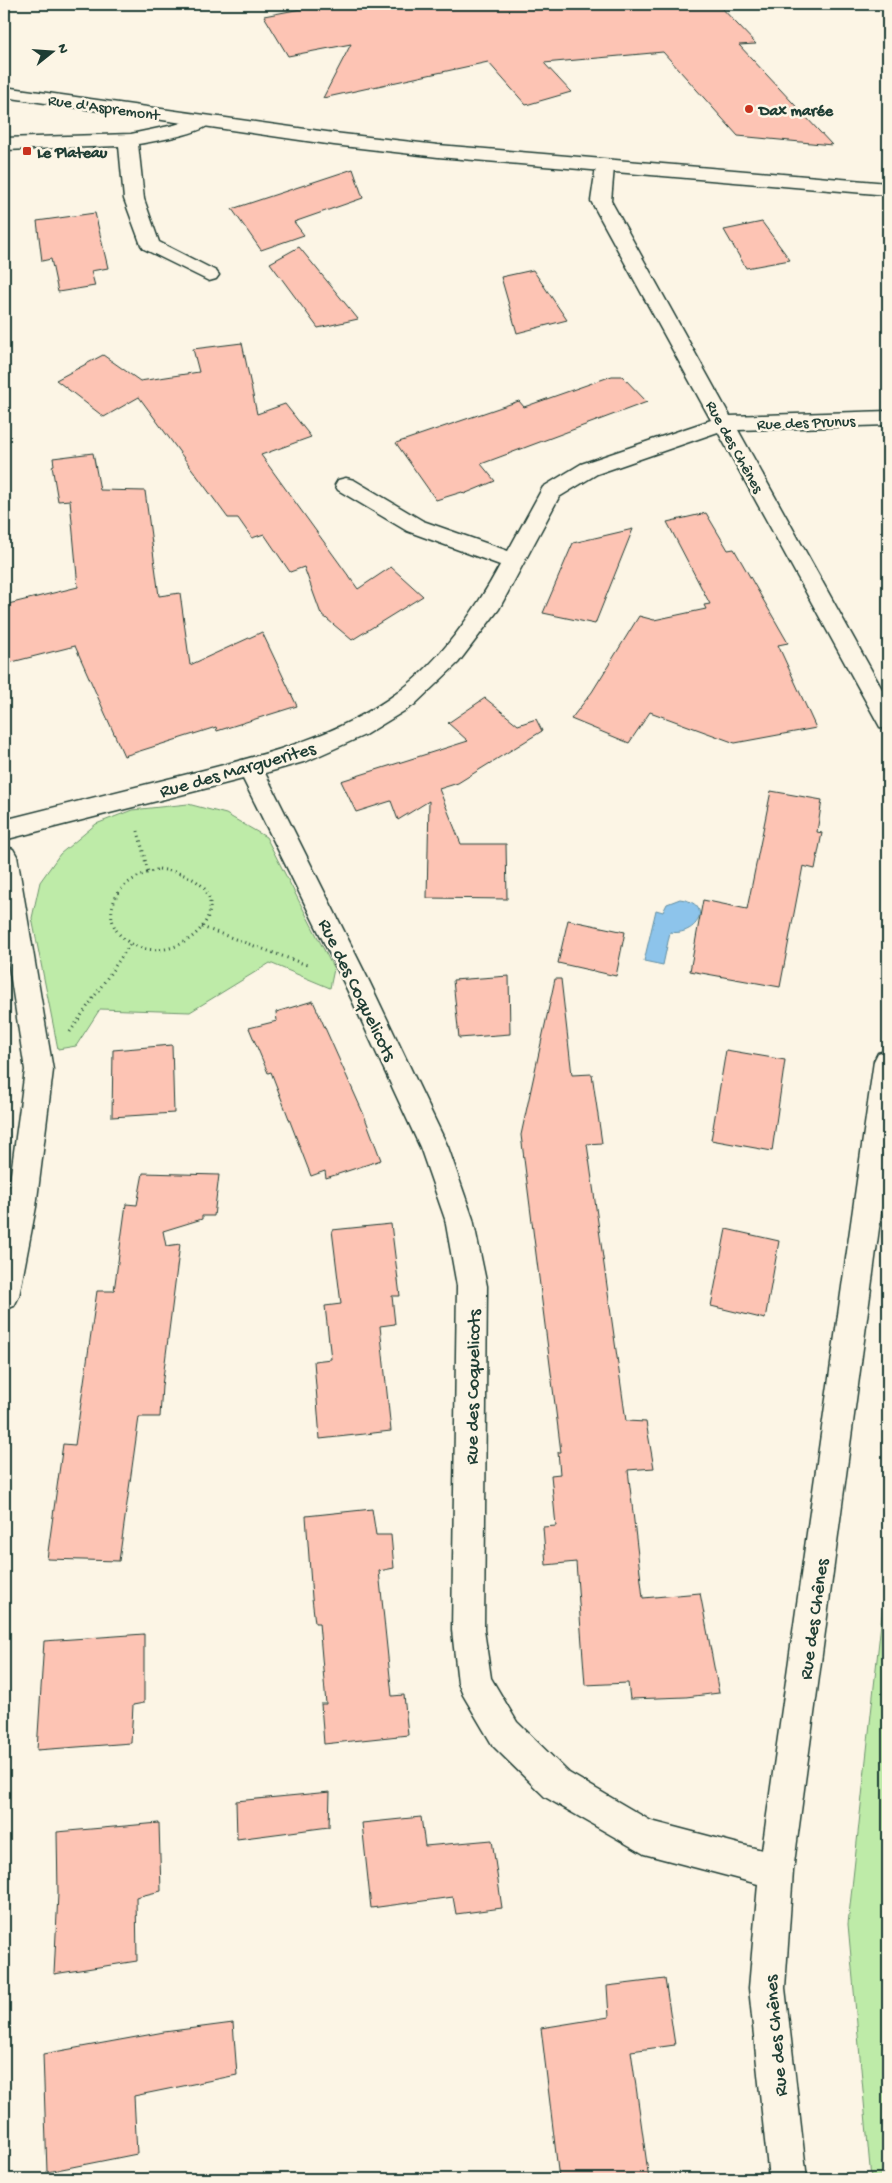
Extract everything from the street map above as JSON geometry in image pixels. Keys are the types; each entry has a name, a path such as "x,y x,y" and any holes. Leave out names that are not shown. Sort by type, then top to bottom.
{"street":[{"name":"Rue d'Aspremont","path":"4,92 204,121 419,149 605,167 888,189"},
{"path":"4,144 128,139 182,131 204,121"},
{"path":"128,139 134,199 151,245 209,275"},
{"name":"Rue des Chênes","path":"605,167 601,201 888,721"},
{"name":"Rue des Prunus","path":"723,423 888,418"},
{"name":"Rue des Marguerites","path":"4,830 250,768 298,754 356,729 406,699 450,657 491,603 551,492 589,469 723,423"},
{"path":"346,485 415,526 514,561"},
{"name":"Rue des Coquelicots","path":"250,768 357,983 434,1147 459,1219 472,1286 468,1630 475,1683 505,1734 557,1785 644,1836 776,1871"},
{"path":"4,856 39,1070 22,1206 4,1296"},
{"name":"Rue des Chênes","path":"788,2179 767,1988 776,1871 888,1061"}],"path":[{"path":"129,799 148,872"},
{"path":"159,869 175,870 190,875 201,884 208,896 210,909 198,934 184,943 169,948 153,949 131,944 114,930 110,918 110,904 117,891 128,880 148,872 159,869"},
{"path":"202,927 357,983"},
{"path":"70,1033 131,944"}],"green space":[{"path":"188,804 226,814 266,837 334,969 330,988 270,963 190,1012 100,1009 76,1046 58,1049 32,918 40,882 60,854 96,824 132,810"},
{"path":"888,1559 888,2179 871,2179 848,1924"}],"water":[{"path":"680,899 691,902 697,907 700,913 698,919 688,930 670,932 663,965 644,961 656,910 663,912 667,904"}],"building":[{"path":"327,4 718,4 756,44 739,45 832,145 738,136 663,52 544,63 571,92 526,105 488,62 323,98 351,44 288,56 264,16"},
{"path":"353,169 363,198 294,222 304,235 261,250 232,209"},
{"path":"95,213 108,268 91,271 95,286 58,292 51,259 42,261 37,221"},
{"path":"762,222 790,260 746,268 724,230"},
{"path":"299,247 358,319 318,328 270,263"},
{"path":"533,270 567,320 517,333 501,277"},
{"path":"242,343 257,414 285,404 311,437 261,455 358,589 391,567 423,596 352,640 321,614 304,567 290,572 264,534 252,538 238,518 228,518 139,397 104,417 56,380 103,355 140,381 199,372 193,349"},
{"path":"612,376 622,376 647,402 481,464 495,481 464,494 462,492 436,500 396,443 519,401 524,407"},
{"path":"93,453 100,490 145,491 159,596 180,593 190,665 262,632 297,706 217,731 216,727 124,756 75,646 4,664 4,605 78,587 70,500 58,501 52,466 54,465 53,458"},
{"path":"706,513 728,550 734,549 788,643 778,645 816,728 735,743 650,712 629,743 571,719 592,692 639,616 654,620 706,609 704,605 710,604 667,522"},
{"path":"633,529 595,624 543,613 573,543"},
{"path":"485,698 518,725 536,719 542,731 458,783 439,789 461,844 506,844 507,899 427,898 429,801 398,820 391,801 356,812 341,781 468,741 448,723"},
{"path":"771,791 822,800 817,832 822,833 815,869 803,866 780,987 690,971 703,900 747,909"},
{"path":"568,920 625,932 616,976 558,963"},
{"path":"509,976 510,1034 459,1038 453,980"},
{"path":"555,979 561,979 572,1075 592,1074 602,1143 587,1144 626,1421 646,1422 654,1468 628,1470 643,1598 700,1593 719,1693 686,1697 630,1699 628,1683 585,1685 576,1562 546,1565 543,1527 556,1526 551,1475 560,1474 558,1452 561,1452 521,1135"},
{"path":"313,1001 364,1115 381,1160 326,1178 325,1171 311,1176 271,1072 268,1073 249,1028 277,1021 276,1012"},
{"path":"172,1045 174,1113 112,1117 113,1050"},
{"path":"726,1050 785,1060 772,1151 711,1140"},
{"path":"143,1173 219,1175 214,1216 202,1216 202,1219 163,1231 166,1246 180,1244 162,1386 160,1417 139,1417 119,1561 47,1559 63,1444 75,1445 97,1291 114,1291 126,1204 137,1205"},
{"path":"391,1224 400,1296 392,1296 395,1324 380,1326 391,1431 320,1439 314,1361 331,1359 325,1306 341,1304 332,1230"},
{"path":"726,1229 779,1241 765,1319 711,1306"},
{"path":"372,1509 376,1535 391,1535 394,1568 379,1571 392,1696 404,1695 408,1735 324,1744 321,1704 326,1704 319,1623 315,1623 312,1598 306,1516"},
{"path":"144,1634 144,1703 133,1705 131,1743 37,1750 44,1641"},
{"path":"330,1792 329,1827 237,1839 236,1801"},
{"path":"421,1817 425,1846 492,1840 502,1908 456,1914 453,1897 371,1908 362,1823"},
{"path":"159,1823 161,1891 136,1897 137,1961 54,1974 58,1894 57,1832"},
{"path":"665,1979 675,2045 631,2051 649,2179 559,2179 541,2028 609,2017 607,1986"},
{"path":"233,2023 237,2075 134,2096 137,2154 47,2172 43,2054 164,2032"}],"place":[{"name":"Dax marée","path":"749,109"},
{"name":"Le Plateau","path":"27,151"}]}
